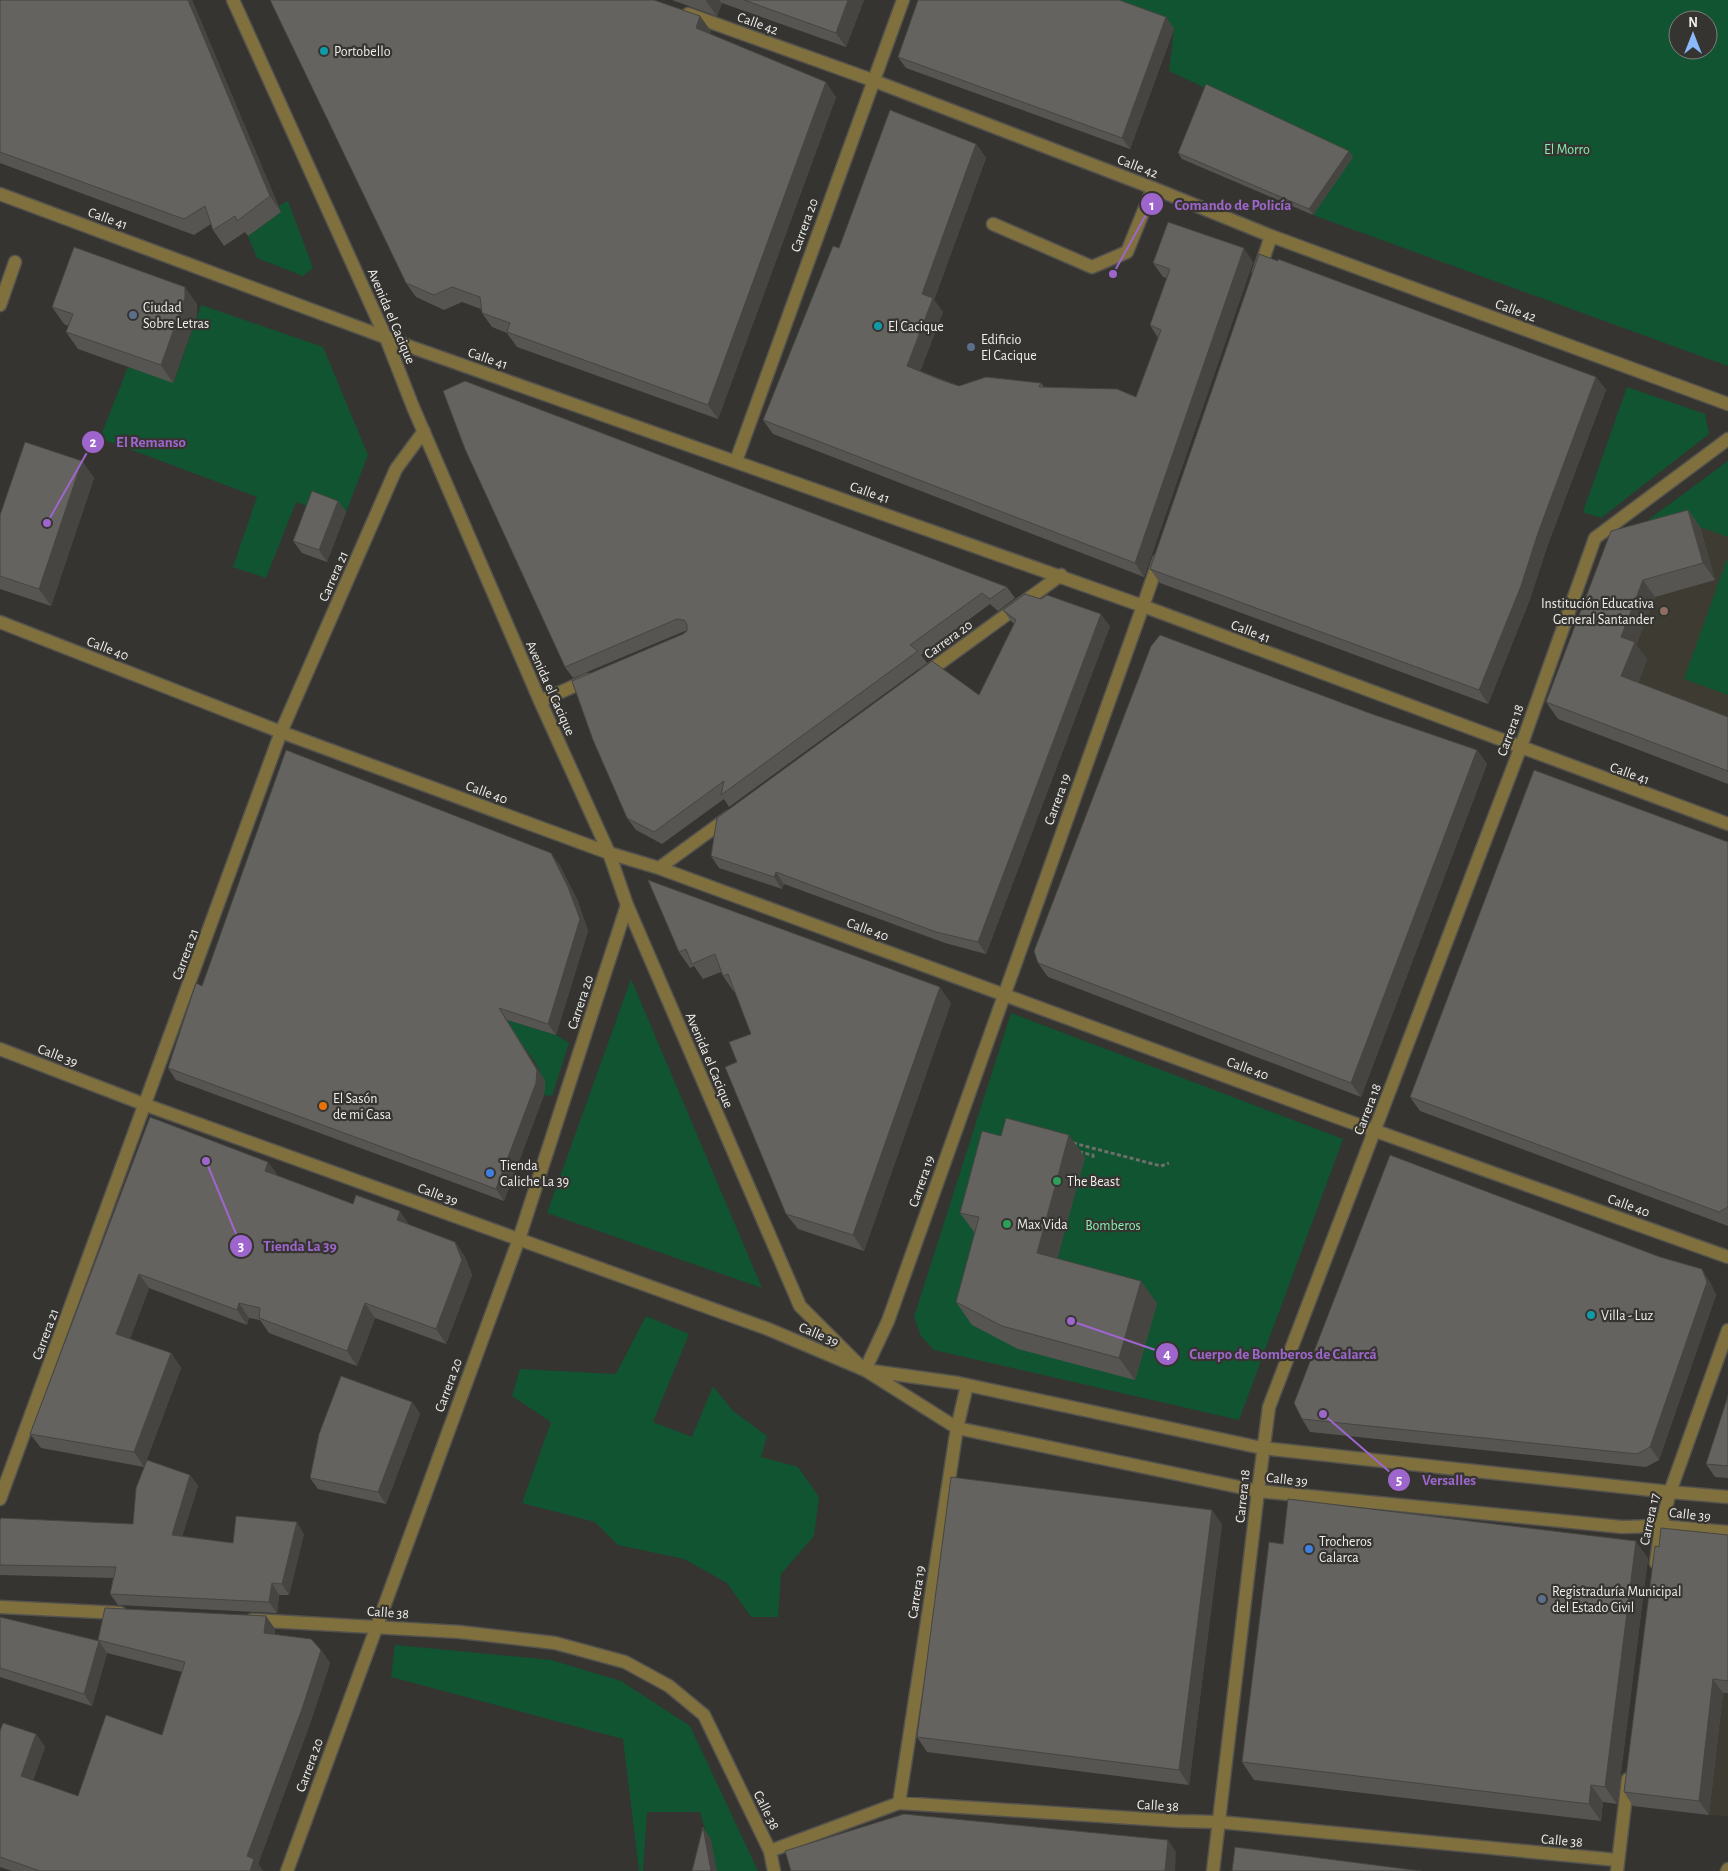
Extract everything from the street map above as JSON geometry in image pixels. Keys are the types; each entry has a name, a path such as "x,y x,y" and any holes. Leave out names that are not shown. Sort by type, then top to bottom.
{"street":[{"name":"Avenida el Cacique","path":"233,0 386,338 424,432 540,701 609,853 627,905 800,1306 865,1370"},
{"name":"Carrera 20","path":"736,461 902,0"},
{"name":"Calle 42","path":"676,10 872,80 1153,188 1271,236 1728,404"},
{"path":"994,224 1092,266 1127,252 1153,188"},
{"name":"Calle 41","path":"0,194 386,338 1061,575 1520,748 1728,824"},
{"path":"1255,282 1271,236"},
{"path":"0,305 15,262"},
{"name":"Carrera 21","path":"0,1499 146,1105 281,732 396,469 424,432"},
{"name":"Carrera 18","path":"1214,1871 1262,1448 1270,1407 1520,748 1595,538 1728,439"},
{"name":"Carrera 19","path":"865,1370 888,1321 1162,551"},
{"name":"Carrera 20","path":"916,681 1061,575"},
{"name":"Calle 40","path":"0,622 281,732 609,853 660,868 1374,1131 1728,1256"},
{"path":"540,701 600,675"},
{"path":"660,868 740,810"},
{"name":"Carrera 20","path":"287,1871 518,1239 627,905"},
{"name":"Calle 39","path":"0,1049 146,1105 768,1329 865,1370 957,1428 1258,1491 1622,1527 1661,1526 1728,1532"},
{"name":"Carrera 17","path":"1654,1574 1661,1526 1670,1492 1728,1330"},
{"name":"Calle 39","path":"865,1370 966,1385 1262,1448 1728,1497"},
{"name":"Carrera 19","path":"899,1803 957,1428 966,1385"},
{"path":"0,1607 128,1614"},
{"name":"Calle 38","path":"237,1619 460,1632 555,1643 625,1662 669,1686 704,1715 770,1851 899,1803 1178,1822 1219,1822 1617,1865"},
{"path":"1617,1865 1630,1761"},
{"path":"770,1851 774,1871"}],"path":[{"path":"1068,1142 1161,1166 1169,1163"},
{"path":"1074,1151 1094,1155 1093,1159"}],"shaded area":[{"name":"Institución Educativa General Santander","path":"1728,519 1728,783 1558,719 1623,548"},
{"path":"1723,1693 1728,1693 1728,1816 1709,1815"}],"green space":[{"name":"El Morro","path":"1095,0 1728,0 1728,366 1313,215 1353,157 1169,71 1174,29"},
{"path":"288,201 313,268 303,276 257,258 248,236 281,212 279,206"},
{"path":"201,305 323,347 368,455 346,512 321,503 318,510 296,502 266,578 233,567 257,497 100,438 128,367 174,382"},
{"path":"1627,387 1705,414 1709,434 1601,518 1583,512"},
{"path":"1728,461 1728,537 1700,527 1621,540"},
{"path":"1728,559 1728,695 1684,679"},
{"path":"631,979 762,1288 547,1213"},
{"path":"485,1013 556,1035 569,1043 552,1096 544,1095 543,1082 539,1070 525,1048"},
{"name":"Bomberos","path":"1011,1013 1343,1139 1239,1420 934,1350 921,1336 914,1317"},
{"path":"646,1316 689,1334 653,1422 692,1437 713,1386 733,1411 767,1436 761,1457 798,1467 819,1497 814,1536 781,1574 778,1617 751,1617 727,1583 684,1559 618,1545 595,1522 522,1503 551,1422 512,1396 520,1369 616,1374"},
{"path":"395,1645 551,1660 621,1681 690,1726 758,1871 717,1871 700,1812 647,1812 643,1871 639,1871 623,1739 391,1677"}],"building":[{"path":"0,0 188,0 270,196 237,221 235,216 213,230 205,206 184,219 0,152"},
{"path":"270,0 654,0 700,16 696,28 826,82 708,405 507,332 510,323 482,313 480,297 452,287 434,295 406,283"},
{"path":"744,0 848,0 836,33"},
{"path":"918,0 1119,0 1166,17 1122,138 898,57"},
{"path":"1206,84 1349,151 1309,209 1178,153"},
{"path":"890,110 976,144 922,294 933,298 907,366 941,380 959,386 986,377 1041,383 1039,387 1117,389 1136,397 1161,330 1150,325 1170,269 1153,263 1168,222 1244,248 1135,563 763,420 833,246 839,248"},
{"name":"Ciudad Sobre Letras","path":"74,247 185,287 185,298 161,365 66,332 73,314 52,307"},
{"path":"1259,254 1278,261 1278,259 1596,377 1538,533 1521,586 1479,690 1150,569"},
{"path":"465,381 1007,587 990,599 982,593 910,645 918,651 721,795 724,781 654,832 627,818 593,740 572,681 683,634 687,631 687,624 684,620 677,619 565,667 465,449 443,391"},
{"path":"25,442 82,461 39,589 0,576 0,515"},
{"path":"312,491 338,501 319,550 293,541"},
{"path":"1688,510 1703,563 1643,580 1621,637 1635,642 1621,676 1728,717 1728,771 1546,702 1611,531"},
{"path":"1025,594 1041,599 1047,595 1101,614 978,942 936,932 776,872 774,877 711,856 717,818 932,661 979,695 1016,620 1003,610"},
{"path":"1160,635 1372,714 1477,750 1351,1083 1038,963 1034,951 1151,646"},
{"path":"286,750 551,853 568,887 580,919 548,1024 499,1008 537,1070 536,1083 496,1189 168,1068 196,983 202,986"},
{"path":"1534,770 1728,842 1728,1207 1719,1212 1410,1097"},
{"path":"648,880 940,987 853,1235 786,1214 725,1067 737,1062 729,1042 751,1034 728,974 723,976 715,954 692,964 686,949 679,952"},
{"path":"150,1117 268,1162 265,1171 353,1204 356,1195 400,1211 397,1220 455,1242 462,1260 436,1329 365,1303 347,1351 259,1318 260,1308 239,1303 237,1310 139,1274 116,1334 171,1353 134,1452 30,1434"},
{"path":"1006,1118 1069,1135 1037,1253 1141,1281 1119,1358 1002,1326 956,1302 979,1217 960,1213 982,1131 1001,1136"},
{"path":"1390,1155 1660,1257 1702,1269 1707,1282 1650,1447 1637,1454 1302,1419 1294,1403"},
{"path":"341,1376 412,1402 378,1492 310,1478 319,1434"},
{"path":"1728,1396 1728,1466 1706,1464"},
{"path":"147,1460 190,1475 172,1535 233,1543 236,1516 297,1522 282,1584 272,1583 269,1602 110,1594 116,1567 0,1565 1,1518 133,1524 136,1488"},
{"path":"951,1477 1212,1510 1179,1770 917,1737"},
{"path":"1288,1499 1636,1541 1605,1787 1591,1785 1589,1804 1242,1762 1269,1542 1283,1544"},
{"path":"1661,1528 1728,1535 1728,1681 1713,1679 1699,1801 1624,1792 1655,1546 1659,1547"},
{"path":"105,1608 266,1616 264,1633 311,1639 321,1650 302,1709 247,1856 254,1859 250,1871 40,1871 0,1857 0,1731 3,1723 36,1734 21,1776 78,1796 106,1715 162,1735 185,1662 98,1640"},
{"path":"0,1617 99,1641 84,1694 0,1668"},
{"path":"904,1814 1168,1840 1165,1871 791,1871 785,1851"},
{"path":"703,1827 711,1871 692,1871"},
{"path":"1235,1847 1421,1871 1232,1871"}],"place":[{"name":"Portobello","path":"324,51"},
{"name":"Comando de Policía","path":"1113,274"},
{"name":"Ciudad Sobre Letras","path":"133,315"},
{"name":"El Cacique","path":"878,326"},
{"name":"Edificio El Cacique","path":"971,347"},
{"name":"El Remanso","path":"47,523"},
{"name":"Institución Educativa General Santander","path":"1664,611"},
{"name":"El Sasón de mi Casa","path":"323,1106"},
{"name":"Tienda La 39","path":"206,1161"},
{"name":"Tienda Caliche La 39","path":"490,1173"},
{"name":"The Beast","path":"1057,1181"},
{"name":"Max Vida","path":"1007,1224"},
{"name":"Villa - Luz","path":"1591,1315"},
{"name":"Cuerpo de Bomberos de Calarcá","path":"1071,1321"},
{"name":"Versalles","path":"1323,1414"},
{"name":"Trocheros Calarca","path":"1309,1549"},
{"name":"Registraduría Municipal del Estado Civil","path":"1542,1599"}]}
